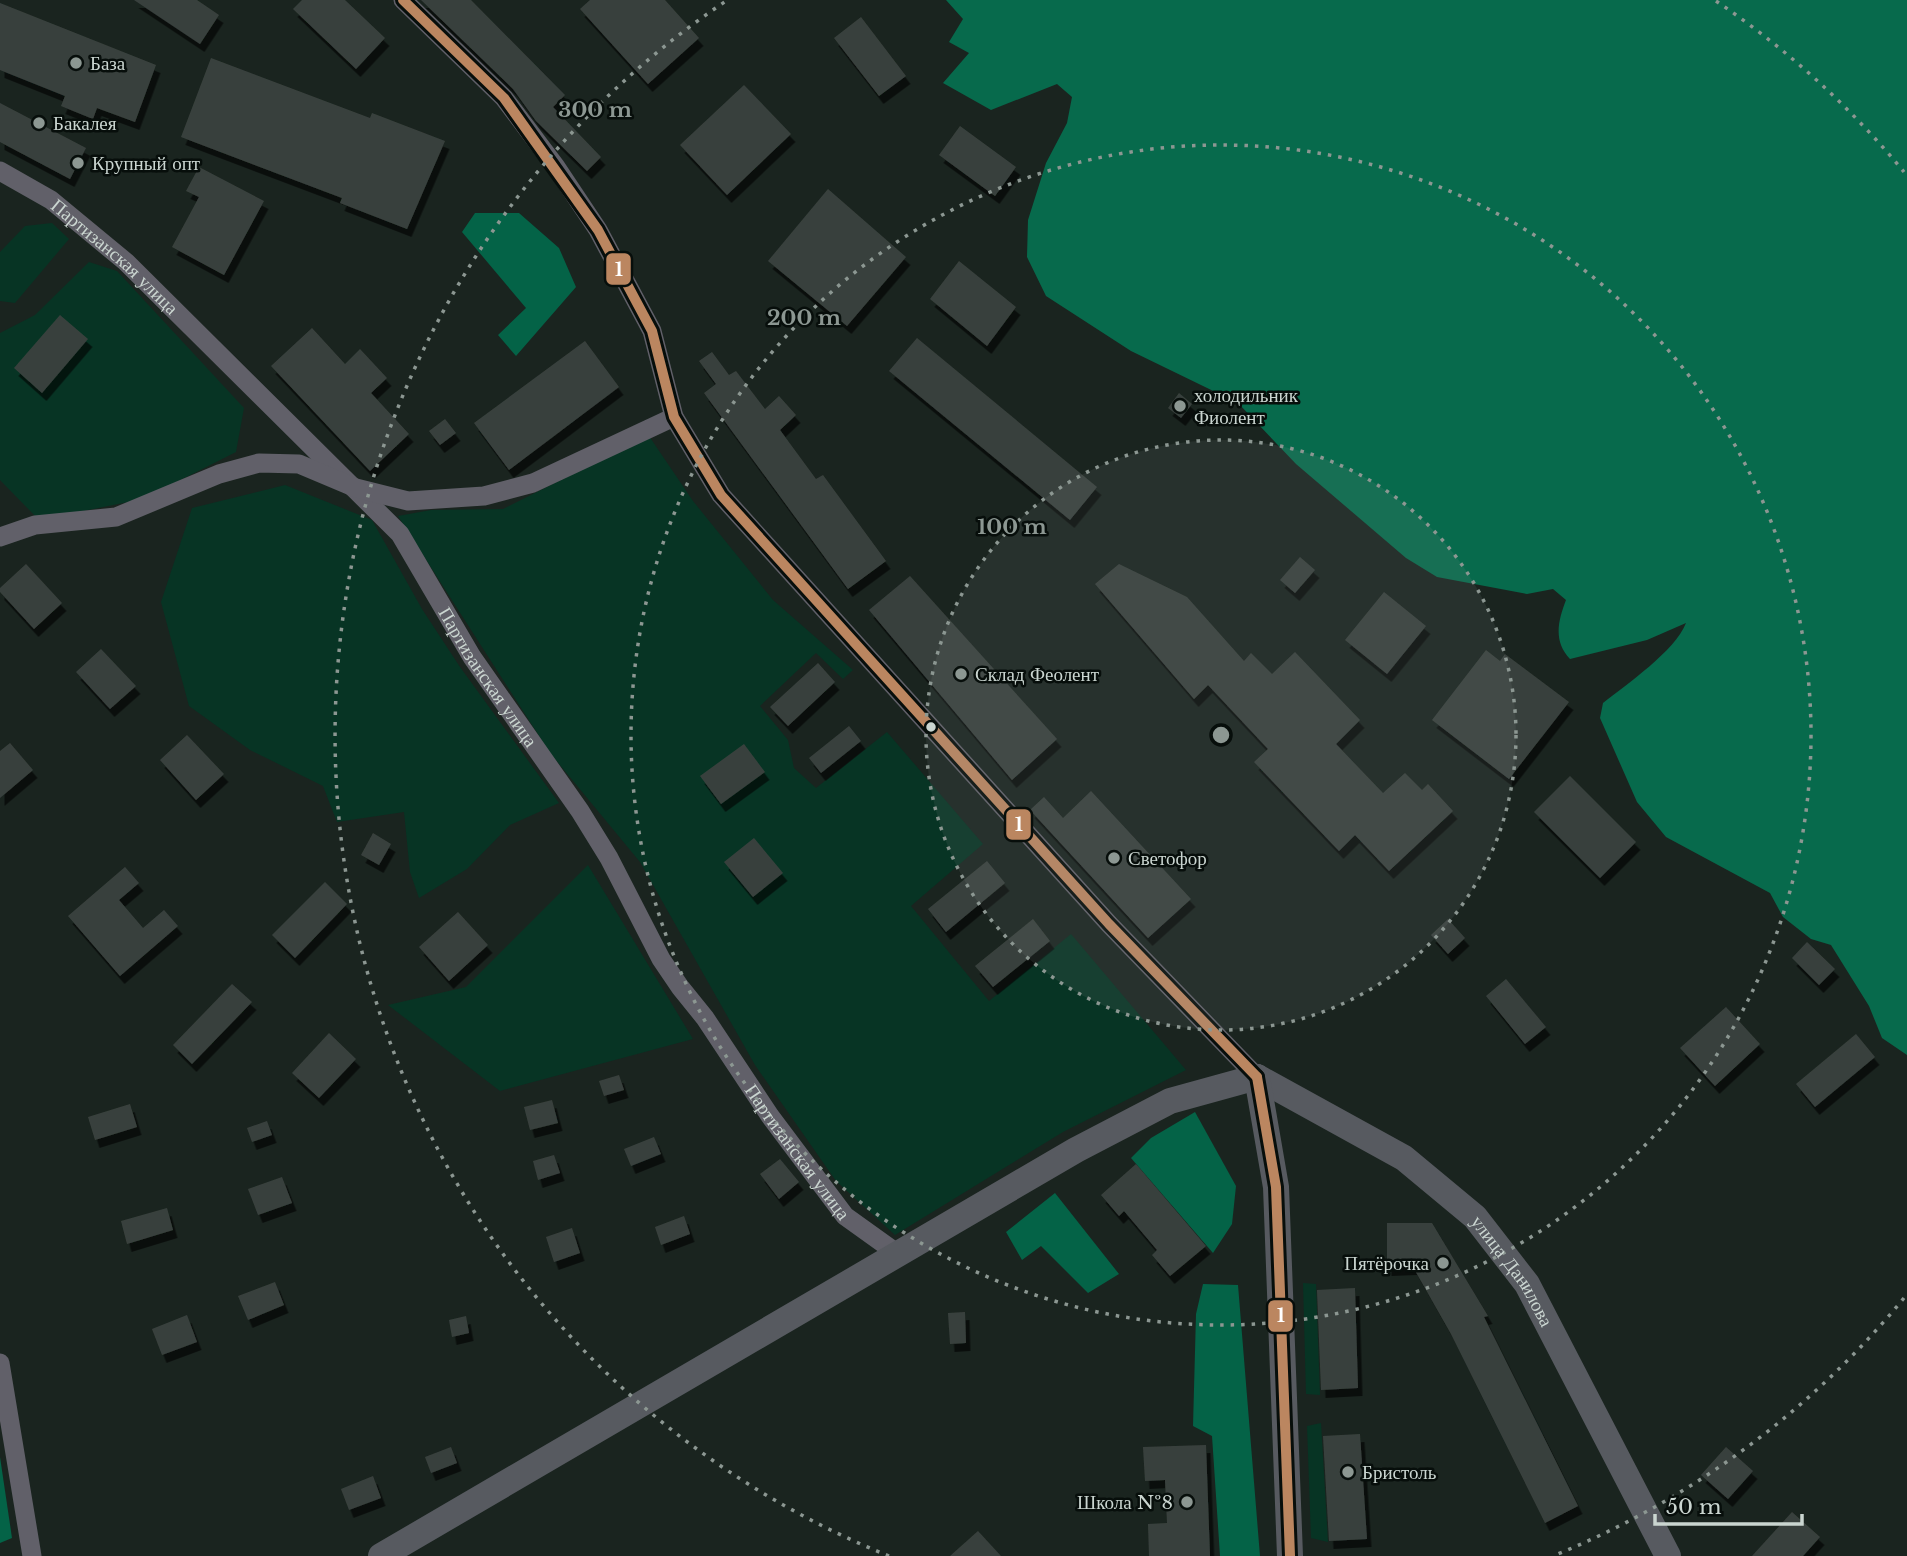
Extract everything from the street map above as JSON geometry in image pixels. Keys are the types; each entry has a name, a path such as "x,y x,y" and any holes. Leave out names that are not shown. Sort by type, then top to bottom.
{"main road":[{"path":"381,1556 1076,1150 1170,1101 1257,1077 1276,1186 1290,1556"},
{"name":"улица Данилова","path":"1257,1077 1404,1158 1475,1217 1527,1284 1668,1556"}],"street":[{"path":"403,0 504,98 591,220 652,331 674,416 721,495 1109,924 1257,1077"},
{"name":"Партизанская улица","path":"0,171 51,200 126,262 400,534 472,657 602,846 661,959 705,1018 769,1116 845,1216 898,1254"},
{"path":"0,537 35,525 116,517 219,474 259,463 299,464 356,488 408,501 484,496 533,483 674,416"},
{"path":"0,1363 32,1556"}],"shaded area":[{"path":"946,0 1907,0 1907,1055 1882,1038 1869,1006 1831,945 1811,939 1783,917 1770,893 1666,837 1637,802 1600,718 1603,703 1661,656 1672,645 1686,623 1647,640 1570,659 1559,638 1566,600 1553,589 1527,594 1437,577 1406,558 1296,464 1238,403 1131,351 1046,296 1027,257 1028,220 1046,163 1067,123 1072,97 1057,84 991,110 943,83 969,53 949,42 963,19"},
{"path":"475,213 519,213 559,248 576,287 516,356 498,335 526,308 462,232"},
{"path":"52,223 69,239 15,303 0,301 0,252 25,226"},
{"path":"89,262 117,271 244,408 236,452 143,499 39,520 0,480 0,333 35,315"},
{"path":"649,436 693,501 773,600 853,670 843,679 816,653 760,706 788,740 794,768 816,788 887,732 983,844 911,906 989,1001 1071,934 1186,1070 1063,1132 895,1235 836,1181 755,1065 640,862 550,753 398,516 431,510 503,509"},
{"path":"285,485 372,520 422,609 460,667 559,803 510,825 467,869 419,898 410,872 404,812 337,822 323,786 250,750 189,706 161,602 192,508"},
{"path":"588,865 693,1039 500,1091 388,1005 466,987"},
{"path":"1195,1112 1236,1186 1232,1224 1213,1253 1131,1158 1151,1138"},
{"path":"1055,1193 1119,1274 1088,1293 1041,1246 1022,1260 1006,1232"},
{"path":"1303,1283 1316,1284 1320,1395 1306,1394"},
{"path":"1203,1284 1238,1285 1260,1556 1220,1556 1212,1436 1193,1426 1196,1314"},
{"path":"1321,1423 1328,1542 1311,1538 1307,1426"},
{"path":"0,1457 12,1538 0,1543"}],"building":[{"path":"134,0 197,0 219,15 200,44"},
{"path":"302,0 345,0 385,38 356,69 293,9"},
{"path":"421,0 471,0 565,95 553,107 601,157 587,171 536,121 513,89"},
{"path":"590,0 665,0 699,38 648,84 580,9"},
{"name":"База","path":"0,3 156,65 135,122 97,108 93,119 61,106 65,96 0,70"},
{"path":"861,17 906,76 879,96 834,38"},
{"path":"211,58 370,118 372,113 445,141 407,229 340,203 342,198 181,137"},
{"path":"744,85 791,134 727,195 680,145"},
{"path":"0,103 86,148 70,179 0,142"},
{"path":"960,126 1016,167 995,196 939,155"},
{"path":"199,167 264,201 224,275 172,247 199,197 186,191"},
{"path":"828,189 906,257 847,326 768,261"},
{"path":"959,261 1016,307 987,346 930,299"},
{"path":"60,315 88,339 42,393 14,368"},
{"path":"312,328 345,364 360,349 387,378 371,393 409,434 370,471 271,366"},
{"path":"917,338 1097,487 1070,520 889,371"},
{"path":"585,341 619,387 509,470 474,423"},
{"path":"712,352 729,375 736,371 765,409 779,396 796,415 780,430 816,479 823,475 886,561 848,589 704,393 716,384 699,361"},
{"name":"холодильник Фиолент","path":"1179,393 1192,404 1181,418 1168,408"},
{"path":"445,419 456,433 440,445 429,431"},
{"path":"1300,557 1315,570 1295,593 1280,580"},
{"path":"26,564 62,603 34,629 0,592 0,588"},
{"path":"1119,564 1187,597 1244,661 1251,653 1272,674 1295,652 1360,720 1336,744 1383,793 1405,773 1422,790 1428,784 1453,811 1389,871 1355,835 1339,851 1254,762 1268,749 1208,685 1194,699 1095,584"},
{"name":"Склад Феолент","path":"910,576 1057,739 1012,780 869,610"},
{"path":"1384,592 1426,626 1387,674 1345,640"},
{"path":"101,649 136,686 110,709 76,672"},
{"path":"1486,650 1500,661 1505,654 1569,702 1509,779 1432,720"},
{"path":"818,663 835,682 788,726 770,707"},
{"path":"849,726 861,741 821,773 809,758"},
{"path":"187,735 224,774 196,800 160,760"},
{"path":"10,743 33,770 0,798 0,751"},
{"path":"744,744 765,772 721,804 700,776"},
{"path":"1570,776 1636,842 1600,878 1534,812"},
{"name":"Светофор","path":"1091,791 1191,899 1148,938 1030,810 1044,797 1063,818"},
{"path":"373,833 391,844 379,865 361,855"},
{"path":"754,838 783,873 753,897 724,862"},
{"path":"987,861 1005,883 946,932 928,909"},
{"path":"125,867 139,883 119,900 143,928 164,910 178,926 120,976 68,916"},
{"path":"325,882 347,904 295,958 272,935"},
{"path":"458,912 488,945 449,981 419,947"},
{"path":"1033,919 1050,941 993,987 975,966"},
{"path":"1448,919 1465,938 1448,954 1431,935"},
{"path":"1807,942 1835,969 1819,985 1792,958"},
{"path":"1506,979 1546,1027 1525,1044 1486,996"},
{"path":"232,984 252,1002 192,1064 173,1045"},
{"path":"1726,1007 1760,1044 1715,1086 1680,1048"},
{"path":"329,1033 356,1059 319,1098 292,1073"},
{"path":"1856,1034 1875,1057 1815,1107 1796,1084"},
{"path":"619,1075 624,1090 604,1096 599,1081"},
{"path":"552,1100 558,1123 530,1130 524,1107"},
{"path":"130,1104 137,1127 95,1140 88,1117"},
{"path":"267,1121 272,1135 252,1142 247,1128"},
{"path":"654,1137 661,1154 631,1166 624,1149"},
{"path":"554,1155 560,1173 538,1180 533,1161"},
{"path":"780,1159 799,1182 779,1199 760,1174"},
{"path":"1136,1164 1206,1246 1170,1276 1152,1255 1157,1250 1124,1211 1119,1216 1101,1195"},
{"path":"282,1177 292,1203 258,1215 248,1189"},
{"path":"167,1208 173,1230 127,1244 121,1221"},
{"path":"684,1216 690,1234 661,1245 655,1227"},
{"path":"1387,1223 1432,1223 1488,1316 1484,1317 1578,1506 1545,1523 1451,1334 1413,1267 1387,1268"},
{"path":"572,1228 580,1253 554,1262 546,1237"},
{"path":"275,1282 284,1305 248,1320 238,1296"},
{"path":"1355,1288 1358,1388 1321,1390 1317,1290"},
{"path":"965,1312 966,1343 950,1344 948,1313"},
{"path":"187,1315 197,1342 162,1355 152,1329"},
{"path":"466,1316 469,1333 452,1337 449,1320"},
{"path":"1360,1434 1367,1539 1329,1541 1323,1436"},
{"name":"Школа №8","path":"1206,1445 1210,1556 1149,1556 1148,1524 1167,1523 1165,1480 1145,1481 1143,1447"},
{"path":"451,1447 457,1463 431,1473 425,1457"},
{"path":"1726,1447 1753,1471 1728,1499 1701,1475"},
{"path":"373,1476 381,1498 349,1510 341,1489"},
{"path":"1792,1512 1820,1537 1803,1556 1752,1556"},
{"path":"978,1531 1001,1556 950,1556"}],"transit line":[{"name":"1","path":"403,0 504,98 598,230 652,331 674,417 721,495 1109,924 1257,1077"},
{"name":"1","path":"1257,1077 1276,1187 1290,1556"}],"place":[{"name":"База","path":"76,63"},
{"name":"Бакалея","path":"39,123"},
{"name":"Крупный опт","path":"78,163"},
{"name":"холодильник Фиолент","path":"1180,406"},
{"name":"Склад Феолент","path":"961,674"},
{"name":"Светофор","path":"1114,858"},
{"name":"Пятёрочка","path":"1443,1263"},
{"name":"Бристоль","path":"1348,1472"},
{"name":"Школа №8","path":"1187,1502"}]}
